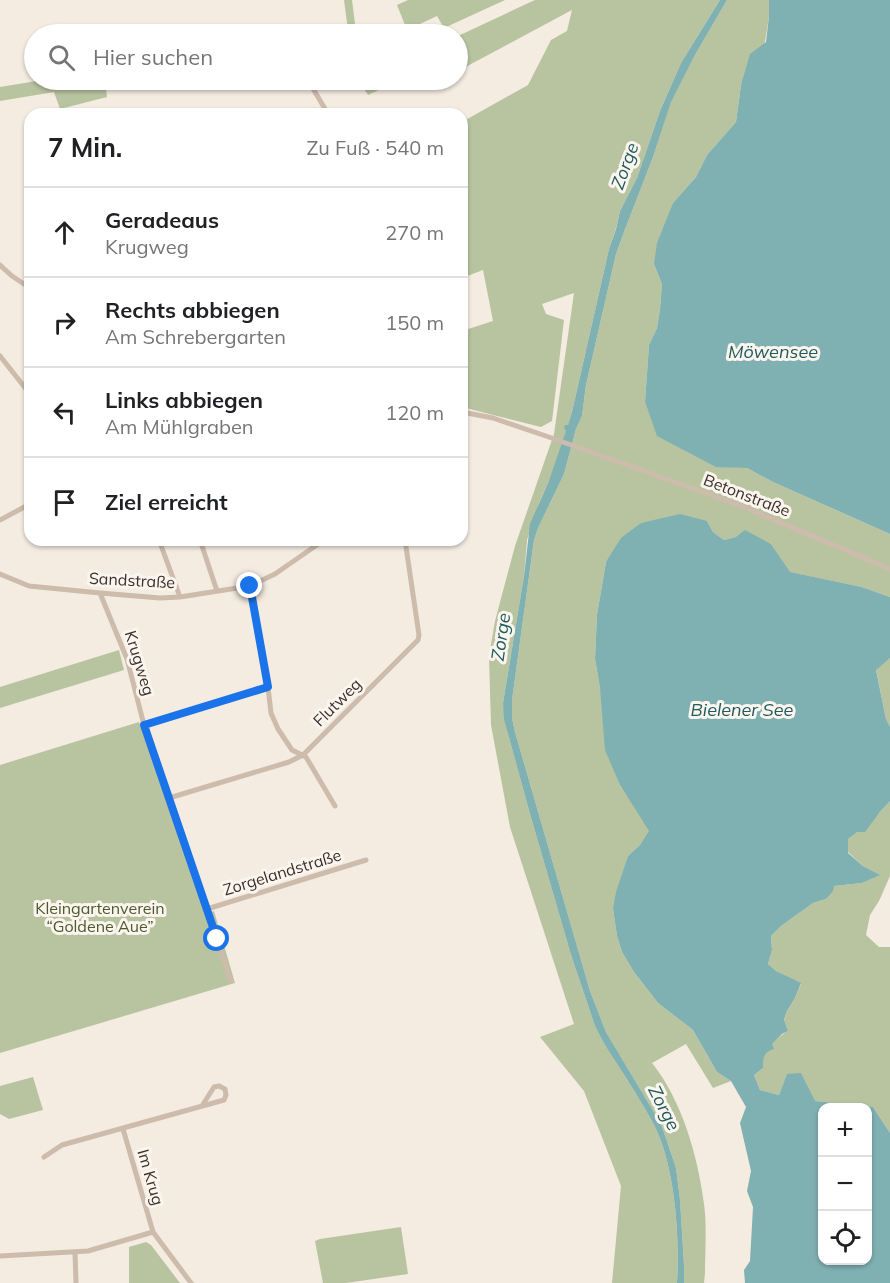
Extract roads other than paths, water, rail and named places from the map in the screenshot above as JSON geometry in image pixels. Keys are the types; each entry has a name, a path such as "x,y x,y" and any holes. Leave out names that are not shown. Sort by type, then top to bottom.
{"street":[{"path":"314,90 324,108"},
{"path":"0,265 24,284"},
{"path":"0,356 24,386"},
{"name":"Betonstraße","path":"468,413 493,418 553,438 739,505 890,569"},
{"path":"0,520 24,507"},
{"path":"161,546 180,597"},
{"path":"202,546 218,591"},
{"name":"Sandstraße","path":"0,574 29,586 160,598 180,597 250,586 275,574 315,546"},
{"name":"Flutweg","path":"169,798 289,762 303,755 418,640 406,546"},
{"path":"250,586 271,712 278,729 292,750 309,761 335,806"},
{"name":"Krugweg","path":"99,593 127,659 144,725 231,981"},
{"path":"144,725 268,687"},
{"name":"Zorgelandstraße","path":"207,909 366,860"},
{"path":"44,1157 62,1145 224,1100 225,1089 219,1086 214,1087 202,1106"},
{"name":"Im Krug","path":"123,1129 153,1232 190,1283"},
{"path":"0,1256 88,1251 153,1232"},
{"path":"75,1252 76,1283"}],"water":[{"path":"720,0 727,0 671,102 616,254 586,385 582,416 576,429 564,474 534,540 512,700 515,732 590,991 606,1032 661,1124 676,1168 684,1265 684,1283 677,1283 677,1224 667,1160 654,1125 595,1026 571,955 530,814 504,719 503,703 524,576 530,524 548,483 566,431 565,425 568,425 572,412 609,249 620,211 637,178 660,111 681,63"},
{"name":"Möwensee","path":"769,0 890,0 890,534 773,482 747,468 716,467 657,436 645,402 649,345 657,328 662,284 654,264 657,243 673,203 696,177 707,155 736,122 741,85 750,54 766,42"},
{"name":"Bielener See","path":"680,514 707,521 713,532 724,540 736,537 745,530 771,544 790,572 862,587 890,597 890,658 876,670 886,719 890,727 890,801 865,832 857,832 848,839 848,853 863,866 880,875 862,883 834,886 826,899 813,903 771,936 772,950 768,964 776,971 801,983 784,1020 788,1031 772,1044 774,1049 764,1056 763,1068 754,1075 760,1090 779,1095 787,1074 801,1073 815,1101 834,1103 818,1103 818,1265 872,1265 872,1107 890,1133 890,1283 745,1283 744,1270 750,1261 753,1207 747,1191 751,1171 740,1123 746,1107 731,1081 717,1072 693,1030 658,1003 622,952 613,909 616,892 628,856 640,845 649,831 620,785 605,750 600,688 595,659 597,615 606,562 621,538 641,523"}],"water label":[{"name":"Zorge","path":"625,166"},
{"name":"Zorge","path":"501,637"},
{"name":"Zorge","path":"664,1108"}],"park label":[{"name":"Kleingartenverein “Goldene Aue”","path":"100,917"}]}
